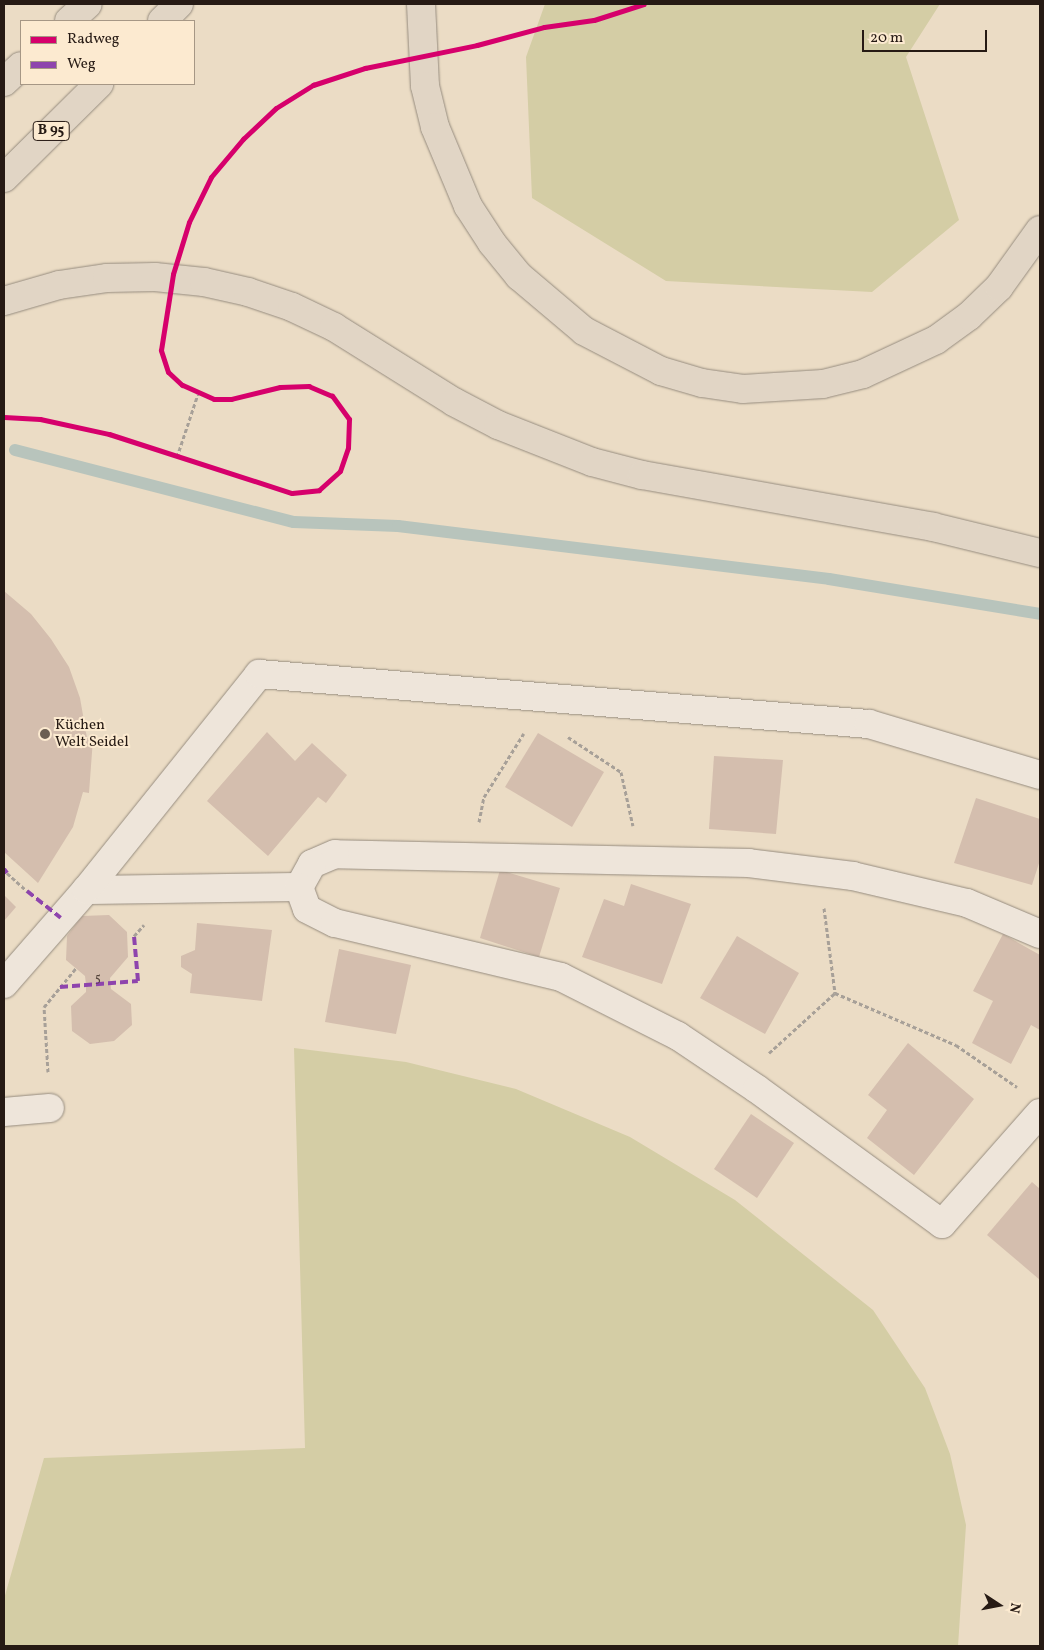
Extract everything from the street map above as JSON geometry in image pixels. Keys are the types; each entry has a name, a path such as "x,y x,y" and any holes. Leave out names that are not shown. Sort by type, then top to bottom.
{"highway":[{"path":"70,20 88,4"},
{"path":"163,20 180,4"},
{"path":"421,4 425,86 435,127 450,168 487,235 519,276 550,306 584,332 661,371 702,383 742,389 824,384 863,374 936,340 969,316 999,287 1040,230"},
{"path":"4,82 20,67"},
{"name":"B 95","path":"4,178 98,85"},
{"path":"4,301 59,285 107,278 165,278 204,282 248,292 292,307 334,327 454,402 498,426 592,462 642,474 933,527 1040,553"}],"lane":[{"path":"4,984 86,890 259,674 869,724 1040,775"},
{"path":"1033,1103 942,1224 741,1078 678,1036 561,976 335,923 307,909 299,887 312,864 335,854 749,863 853,876 967,903 1040,934"},
{"path":"86,890 299,887"},
{"path":"4,1112 50,1108"}],"path":[{"path":"178,457 198,394"},
{"path":"478,858 478,825 484,797 529,725"},
{"path":"565,735 621,772 632,812 635,861"},
{"path":"8,872 27,891"},
{"path":"820,872 835,992"},
{"path":"50,1108 44,1007 76,968"},
{"path":"741,1078 835,992"},
{"path":"835,992 956,1045 1033,1103"}],"shaded area":[{"path":"545,4 940,4 906,57 959,220 872,292 666,281 532,198 526,57"},
{"path":"294,1048 406,1062 516,1089 630,1137 735,1200 873,1310 925,1388 950,1454 966,1525 958,1646 4,1646 4,1599 44,1458 305,1448"}],"building":[{"name":"Küchen Welt Seidel","path":"4,591 31,614 51,639 69,667 80,698 87,738 93,739 89,793 83,792 73,827 38,883 4,852"},
{"path":"267,732 295,761 312,743 347,775 326,803 318,797 268,856 207,801"},
{"path":"538,733 604,772 572,827 505,787"},
{"path":"714,756 783,760 776,834 709,829"},
{"path":"976,798 1040,819 1040,860 1032,885 954,863"},
{"path":"500,870 560,888 539,957 480,938"},
{"path":"631,884 691,904 662,984 582,957 604,899 624,906"},
{"path":"4,895 16,907 4,921"},
{"path":"109,915 127,932 128,957 110,978 111,989 131,1004 132,1025 114,1041 90,1044 72,1031 71,1006 86,992 86,985 85,976 66,960 67,936 82,916"},
{"path":"197,923 272,930 262,1001 190,993 192,974 181,967 181,956 195,950"},
{"path":"1003,934 1040,955 1040,1030 1031,1025 1011,1064 972,1043 993,1001 973,991"},
{"path":"737,936 799,973 765,1034 700,998"},
{"path":"339,949 411,965 396,1034 325,1022"},
{"path":"908,1043 974,1099 914,1175 867,1138 887,1110 868,1095"},
{"path":"751,1114 794,1143 757,1198 714,1169"},
{"path":"1032,1182 1040,1189 1040,1280 987,1235"}],"waterway":[{"path":"15,450 294,522 398,526 829,579 1040,614"}],"marked path":[{"path":"4,869 7,873"},
{"path":"27,891 61,918"},
{"path":"60,987 138,981 134,936"}],"cycle path":[{"path":"4,417 40,419 109,434 292,493 319,490 340,471 348,448 349,419 332,396 309,386 280,387 231,399 214,399 182,385 168,372 161,350 173,274 189,222 211,177 243,139 276,108 313,85 365,68 477,45 544,27 594,20 644,4"}],"place":[{"name":"Küchen Welt Seidel","path":"45,734"}]}
